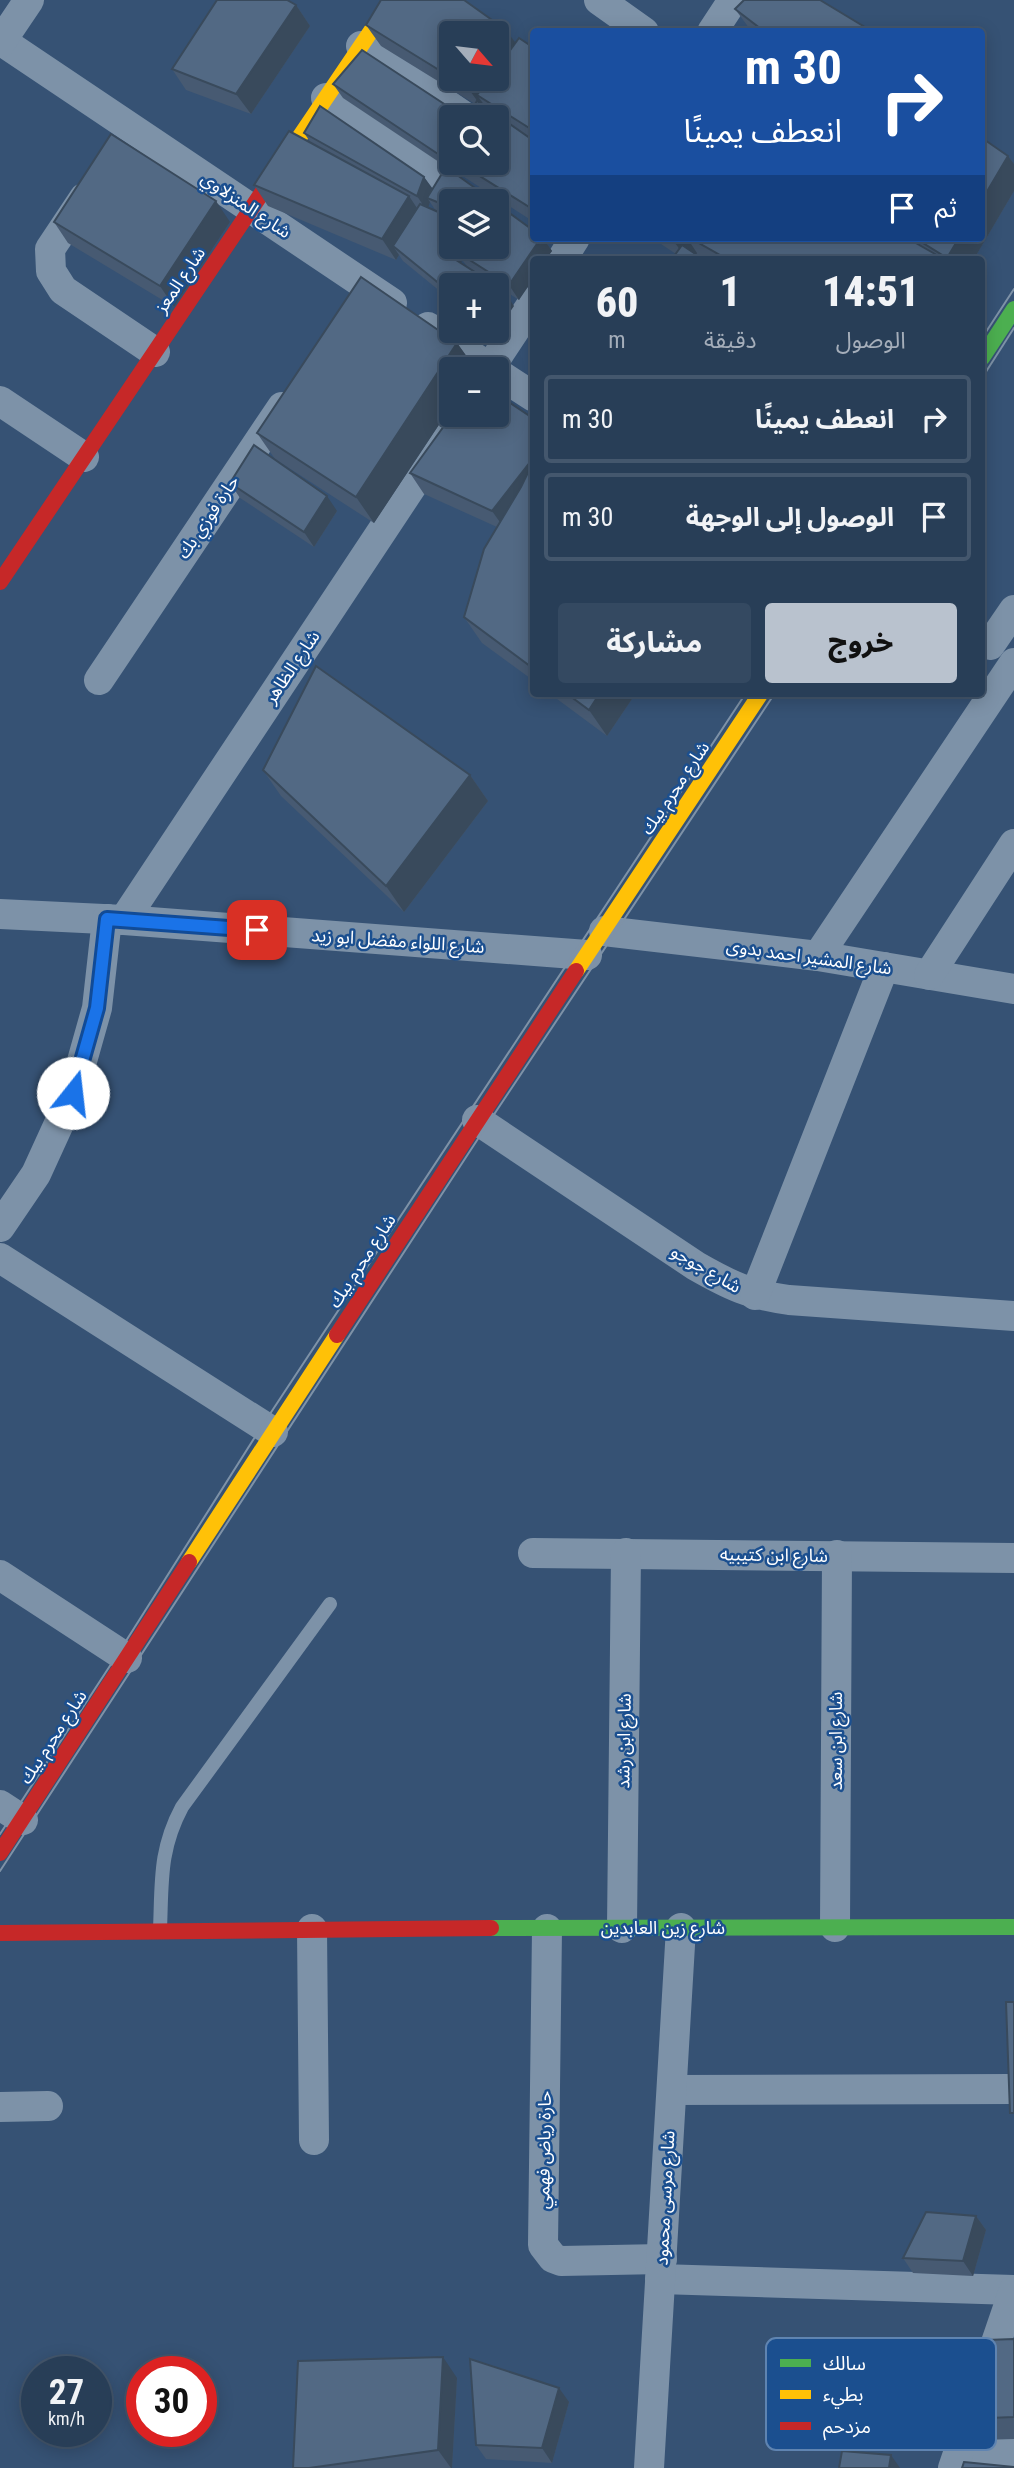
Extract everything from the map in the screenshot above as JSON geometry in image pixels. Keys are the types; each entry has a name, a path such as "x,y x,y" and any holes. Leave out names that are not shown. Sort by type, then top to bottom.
{"street":[{"path":"0,42 29,0"},
{"name":"شارع المعز","path":"4,568 85,457 392,0"},
{"path":"599,0 638,28"},
{"path":"715,28 733,0"},
{"name":"شارع المنزلاوي","path":"0,42 115,150 252,208 357,296 468,357"},
{"path":"361,46 447,105"},
{"path":"326,98 443,181"},
{"path":"115,150 50,249 51,271 63,290 155,352"},
{"path":"500,357 530,308"},
{"path":"985,353 1014,309"},
{"name":"شارع المنزلاوي","path":"509,381 530,394"},
{"name":"حارة فوزي بك","path":"99,680 296,386"},
{"path":"0,401 85,457"},
{"name":"شارع الظاهر","path":"116,919 451,427"},
{"path":"985,677 1000,652 1014,610"},
{"name":"شارع محرم بيك","path":"0,1853 11,1812 127,1658 477,1120 758,697"},
{"path":"818,956 973,697"},
{"path":"929,975 1014,844"},
{"name":"شارع اللواء مفضل ابو زيد","path":"0,914 116,919 587,955"},
{"path":"0,1227 36,1174 73,1093 97,1008 116,919"},
{"name":"شارع المشير احمد بدوى","path":"604,931 818,956 1014,989"},
{"path":"755,1295 884,967"},
{"name":"شارع جوجو","path":"477,1120 696,1266 755,1295 789,1300 1014,1316"},
{"path":"0,1258 273,1432"},
{"name":"شارع ابن كتيبيه","path":"533,1553 1014,1558"},
{"name":"شارع ابن رشد","path":"622,1928 626,1553"},
{"name":"شارع ابن سعد","path":"835,1927 837,1555"},
{"path":"0,1576 127,1658"},
{"name":"شارع زين العابدين","path":"0,1933 312,1929 1014,1927"},
{"name":"شارع مرسى محمود","path":"649,2468 681,1928"},
{"path":"312,1929 314,2140"},
{"name":"حارة رياض فهمي","path":"547,1929 543,2245 553,2258 561,2261 661,2269 1014,2290"},
{"path":"672,2090 1014,2089"},
{"path":"0,2107 48,2106"},
{"path":"996,2343 1014,2290"},
{"path":"956,2460 1014,2451"}],"lane":[{"path":"160,1931 162,1860 173,1823 330,1604"}],"building":[{"path":"217,0 287,0 296,5 236,94 172,69"},
{"path":"381,0 464,0 493,21 439,21 439,70 366,25"},
{"path":"744,0 820,0 866,28 760,28 735,9"},
{"path":"519,38 530,45 530,128 509,115 509,105 493,105 477,95 480,91 509,91 509,52"},
{"path":"362,50 446,105 439,105 439,153 438,154 333,84"},
{"path":"320,106 424,177 417,196 304,133"},
{"path":"509,123 530,138 530,207 509,194 509,189 500,189 478,175 509,175"},
{"path":"289,131 409,196 382,239 254,185"},
{"path":"111,134 216,201 160,286 54,222"},
{"path":"985,140 1008,156 985,195"},
{"path":"441,175 457,175 476,189 439,189 439,203 427,198"},
{"path":"420,204 439,212 439,259 455,259 476,273 439,273 439,283 393,246"},
{"path":"509,213 530,228 530,242 538,242 509,285 509,273 490,273 468,259 509,259"},
{"path":"697,242 914,242 935,254 934,256 722,256"},
{"path":"921,242 957,242 948,256"},
{"path":"682,245 698,256 674,256"},
{"path":"361,277 439,331 439,343 457,343 448,357 439,357 439,370 356,497 257,433"},
{"path":"509,402 530,416 530,462 492,511 410,473 443,427 509,427"},
{"path":"254,445 327,496 304,532 230,483"},
{"path":"530,468 530,666 464,617 484,549"},
{"path":"316,666 470,775 386,886 263,770"},
{"path":"571,697 597,697 589,710"},
{"path":"1006,2002 1014,2002 1014,2113 1010,2113"},
{"path":"926,2212 976,2216 963,2261 903,2258"},
{"path":"1014,2339 1014,2417 996,2418 996,2340"},
{"path":"443,2357 438,2450 293,2468 298,2361"},
{"path":"470,2359 559,2388 542,2448 476,2445"},
{"path":"842,2451 891,2455 889,2468 839,2468"},
{"path":"964,2462 1014,2467 1014,2468 962,2468"}],"tram line":[{"path":"985,333 1014,289"},
{"path":"985,373 1014,328"},
{"path":"0,1834 262,1426 743,697"},
{"path":"0,1871 487,1125 772,697"}],"traffic: fast":[{"path":"985,353 1014,309"},
{"path":"491,1928 1014,1927"}],"traffic: slow":[{"path":"284,160 392,0"},
{"path":"576,971 758,697"},
{"path":"189,1562 337,1335"}],"traffic: jam":[{"path":"0,582 284,160"},
{"path":"337,1335 576,971"},
{"path":"0,1853 189,1562"},
{"path":"0,1933 491,1928"}],"route":[{"path":"73,1093 97,1008 107,919 257,930"}]}
